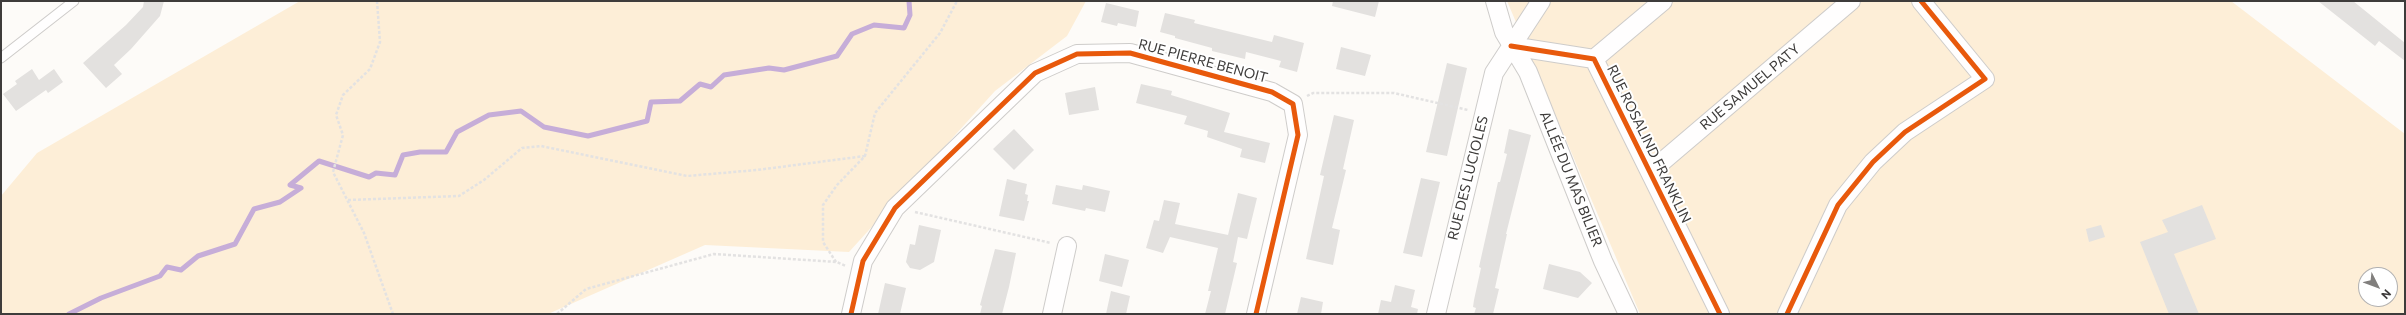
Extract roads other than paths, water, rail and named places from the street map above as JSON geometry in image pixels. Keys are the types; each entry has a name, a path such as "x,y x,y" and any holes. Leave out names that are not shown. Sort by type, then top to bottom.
{"street":[{"name":"ALLÉE DU MAS BILIER","path":"1495,1 1511,46 1528,72 1603,261 1628,314"},
{"name":"RUE DES LUCIOLES","path":"1436,314 1494,73 1541,1"},
{"path":"1594,59 1663,1"},
{"name":"RUE SAMUEL PATY","path":"1650,172 1851,1"},
{"path":"1787,314 1838,205 1873,162 1905,132 1985,79 1922,1"},
{"name":"RUE ROSALIND FRANKLIN","path":"1511,46 1594,59 1720,314"},
{"name":"RUE PIERRE BENOIT","path":"851,314 863,261 895,208 1036,73 1077,54 1130,53 1272,92 1294,104 1298,135 1256,314"},
{"path":"1052,314 1067,246"}],"lane":[{"path":"1,58 74,1"}],"waterway":[{"path":"69,314 101,298 160,276 167,267 181,270 198,256 235,244 254,209 280,202 301,188 290,185 319,161 369,177 376,173 395,175 403,155 420,152 446,152 457,132 489,115 521,111 544,127 588,136 647,121 651,102 680,101 700,84 711,87 724,75 769,68 784,70 837,56 852,34 874,25 904,28 910,15 909,1"}]}
